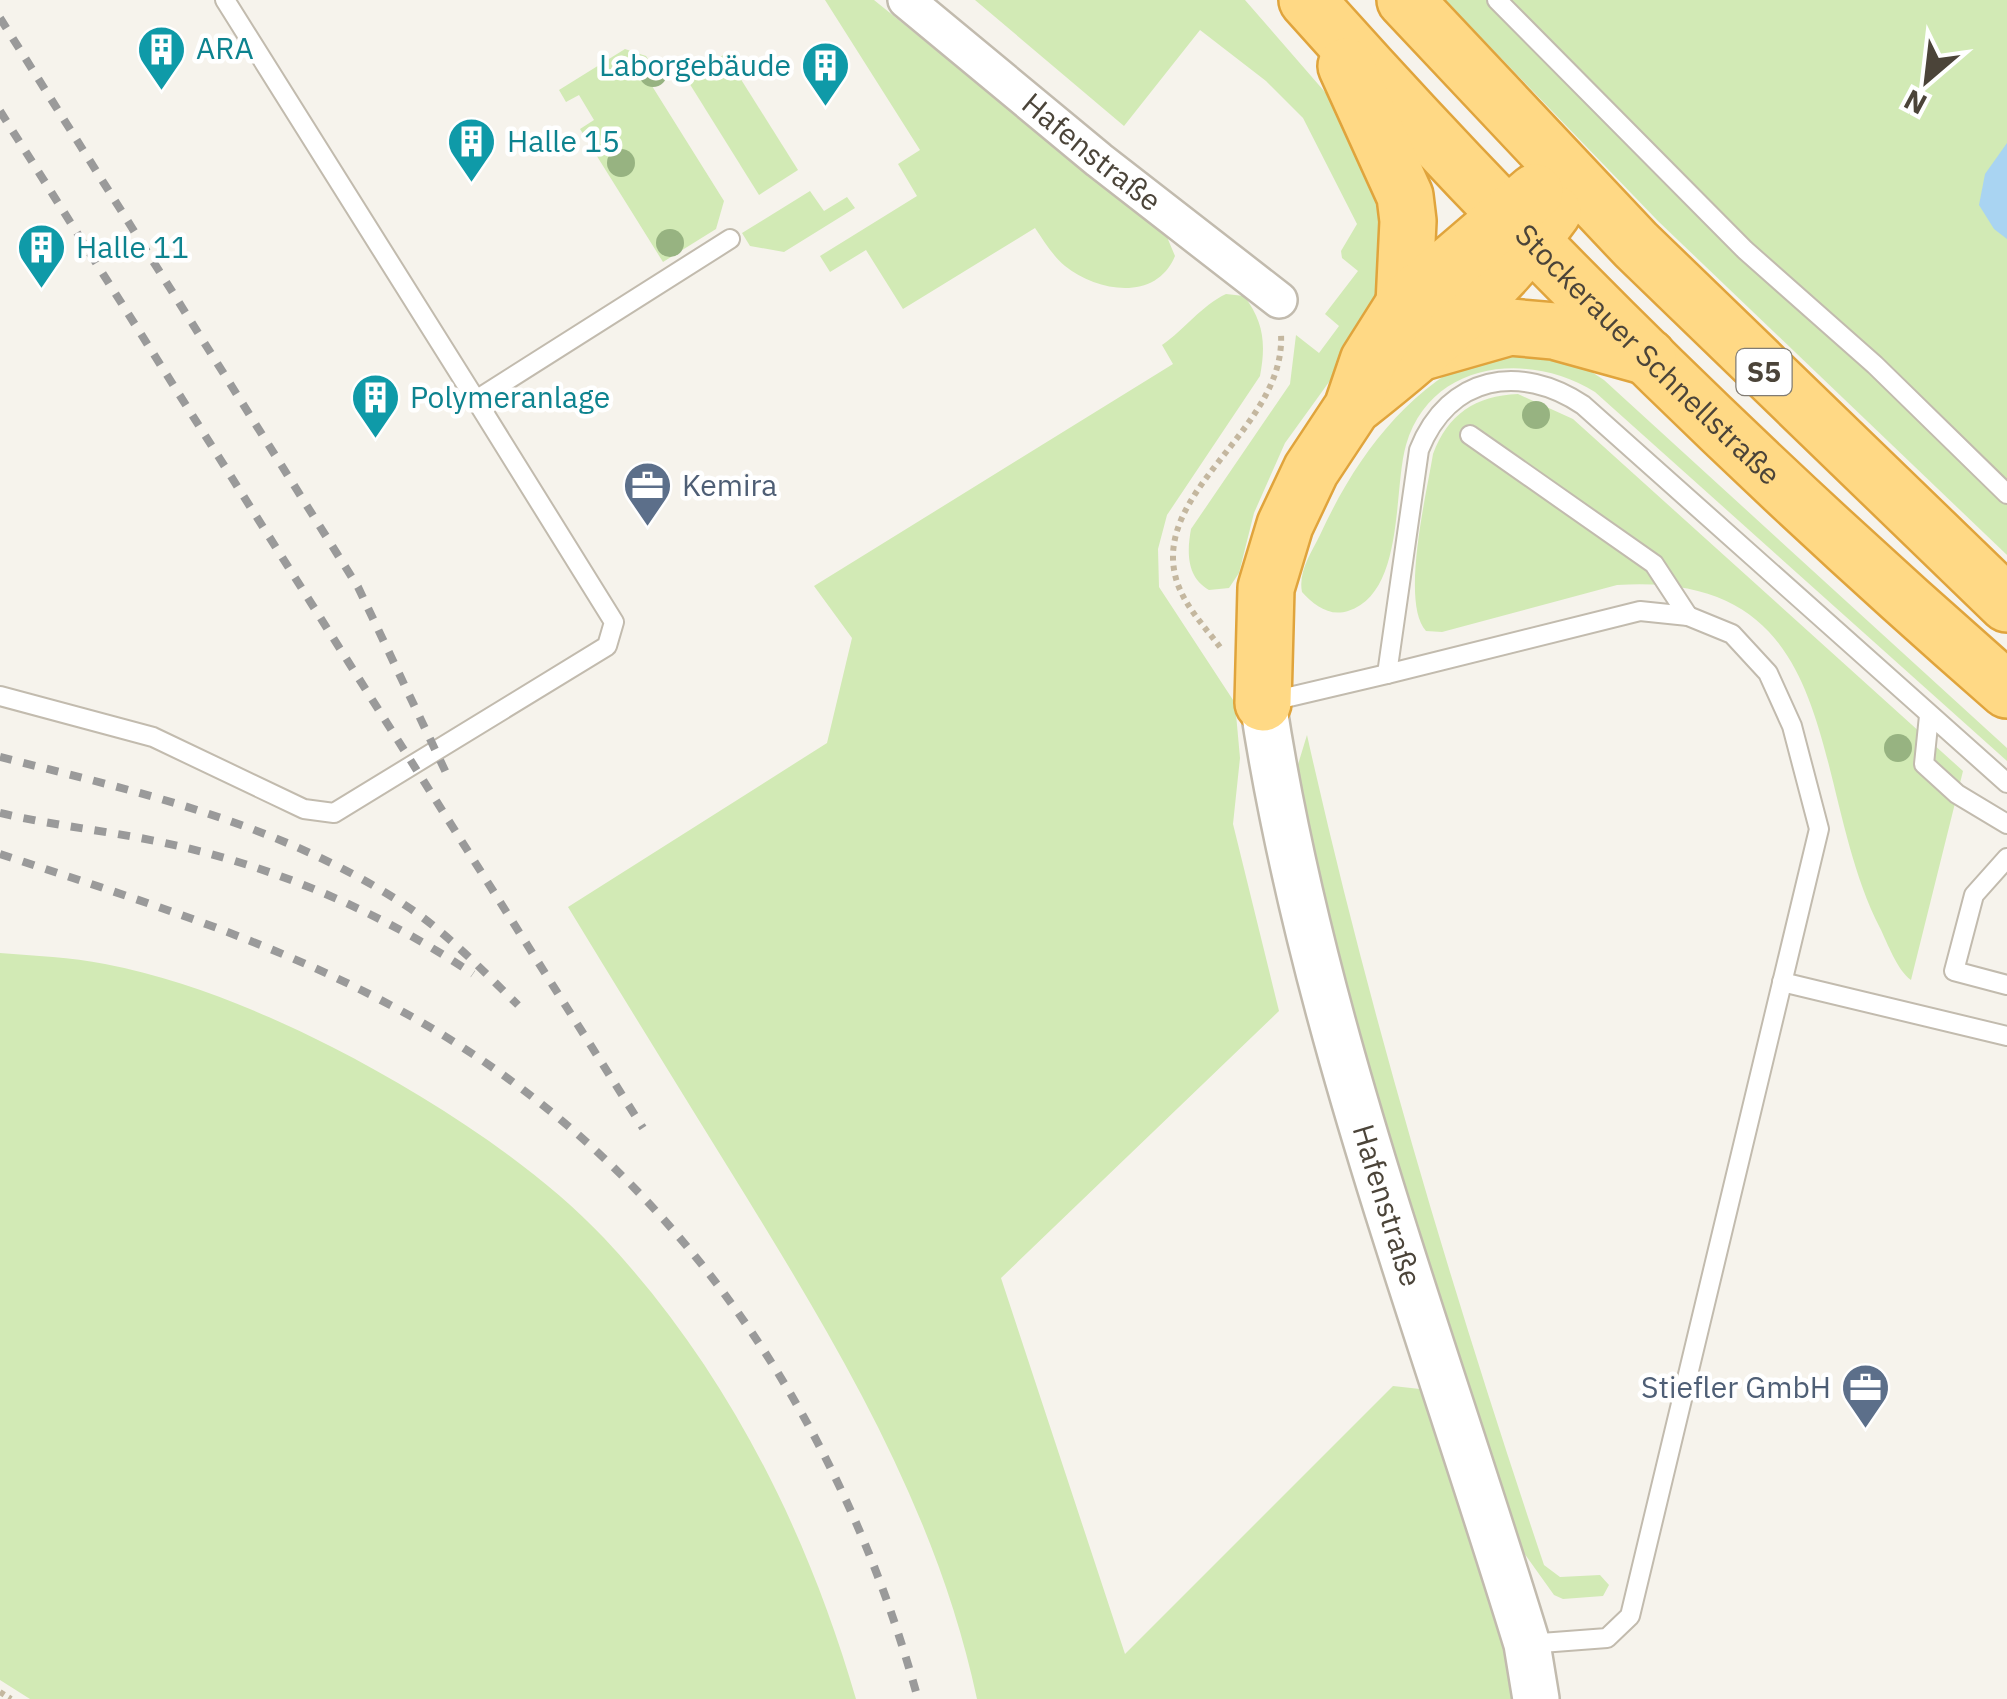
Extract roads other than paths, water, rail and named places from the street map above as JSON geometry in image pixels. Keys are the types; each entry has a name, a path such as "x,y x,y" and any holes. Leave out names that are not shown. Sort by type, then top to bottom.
{"highway":[{"name":"S5","path":"1405,0 1570,177 1768,376 2007,604"},
{"path":"1315,9 1404,196 1414,328"},
{"name":"Stockerauer Schnellstraße","path":"1315,9 1651,358 2007,690"},
{"path":"1263,703 1266,588 1285,525 1311,470 1352,408 1414,328 1520,226 1536,192 1570,177"},
{"path":"1414,328 1510,327 1554,331 1651,358"}],"street":[{"name":"Hafenstraße","path":"906,0 1099,160 1279,300"},
{"name":"Hafenstraße","path":"1263,703 1280,818 1309,941 1420,1310 1527,1644 1536,1699"}],"lane":[{"path":"0,696 153,737 304,809 334,813 607,646 614,622 225,0"},
{"path":"1497,0 1745,250 1875,364 2007,494"},
{"path":"476,400 730,239"},
{"path":"1387,674 1420,450 1428,428 1464,395 1500,380 1523,380 1563,392 1583,406 2007,783"},
{"path":"1470,435 1654,564 1688,616"},
{"path":"1263,703 1640,611 1688,616 1732,634 1768,672 1792,726 1819,829 1630,1616 1607,1638 1527,1644"},
{"path":"1929,716 1924,764 1957,794 2007,824"},
{"path":"2007,858 1974,895 1954,971 2007,984"},
{"path":"1782,982 2007,1036"}],"water":[{"path":"2007,143 2007,239 1994,229 1979,205 1985,174"}],"railway":[{"path":"0,18 358,587 449,779"},
{"path":"0,111 643,1128"},
{"path":"0,757 212,815 314,855 411,909 518,1005"},
{"path":"0,813 165,843 246,864 364,911 473,974"},
{"path":"0,854 200,922 347,983 491,1066 579,1135 658,1213 728,1298 789,1390 840,1489 884,1592 918,1699"}],"place":[{"name":"ARA","path":"161,92"},
{"name":"Laborgebäude","path":"826,108"},
{"name":"Halle 15","path":"472,184"},
{"name":"Halle 11","path":"41,290"},
{"name":"Polymeranlage","path":"375,440"},
{"name":"Kemira","path":"647,528"},
{"name":"Stiefler GmbH","path":"1866,1430"}]}
